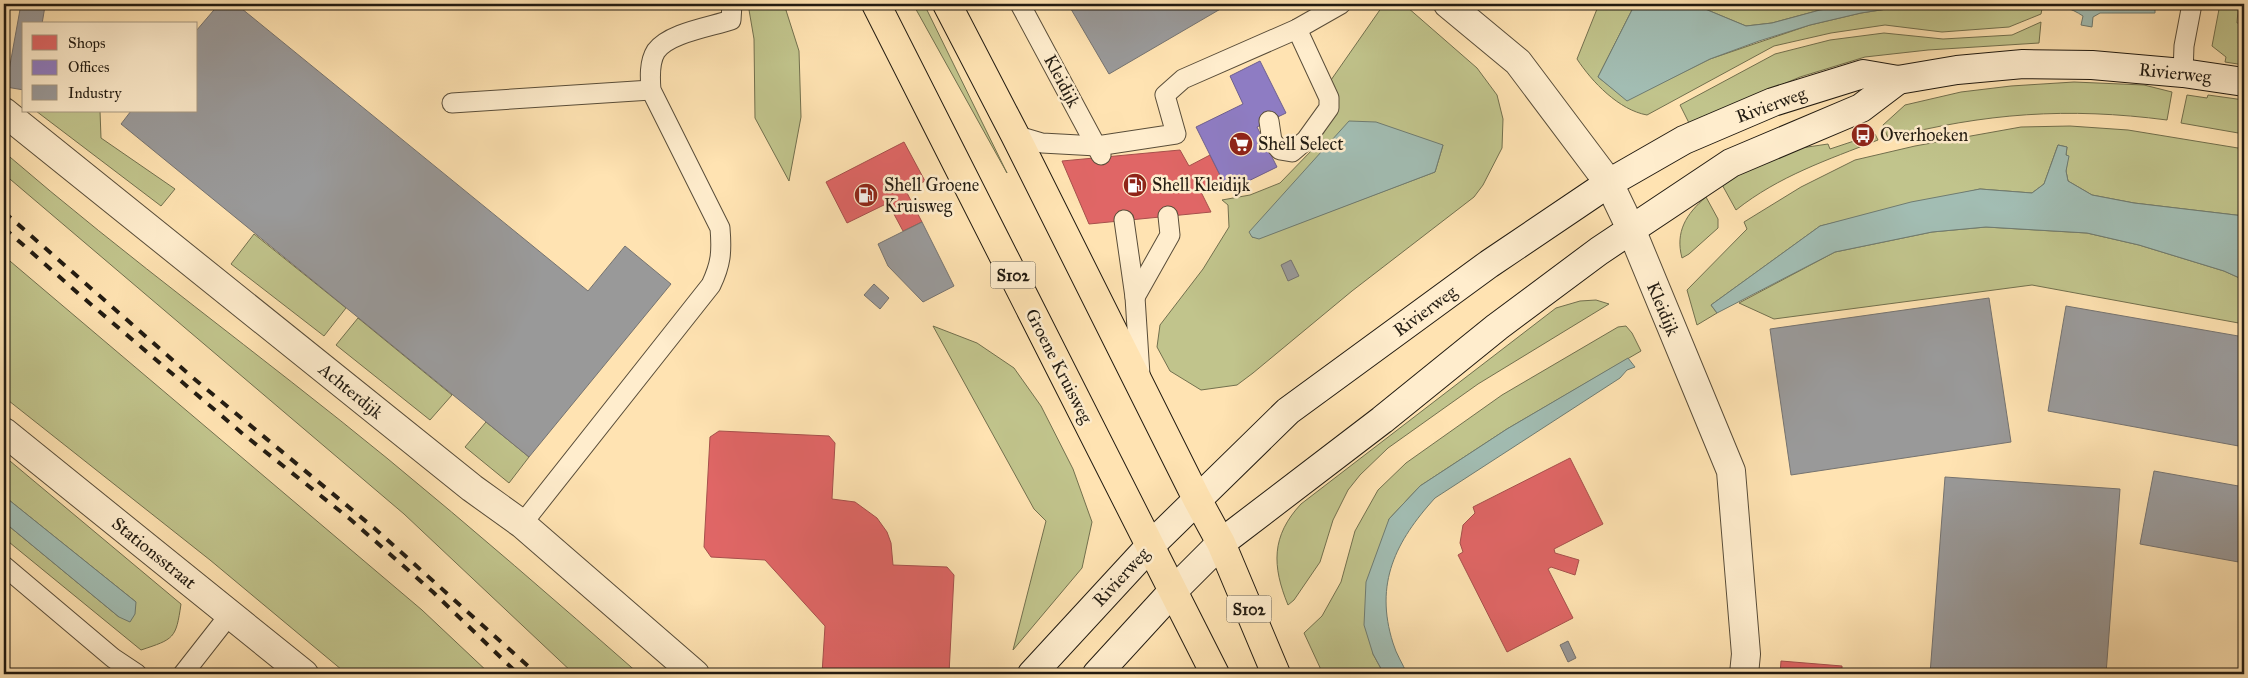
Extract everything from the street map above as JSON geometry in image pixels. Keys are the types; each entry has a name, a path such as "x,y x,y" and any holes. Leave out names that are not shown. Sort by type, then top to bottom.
{"main road":[{"name":"Groene Kruisweg","path":"876,4 1215,674"},
{"name":"S102","path":"947,4 1015,135 1197,498 1222,543 1276,674"}],"street":[{"name":"Kleidijk","path":"1448,4 1518,62 1608,183 1631,229 1731,471 1746,654 1744,674"},
{"name":"Rivierweg","path":"1032,674 1151,545 1288,411 1490,264 1608,183 1684,140 1774,102 1863,74 1898,80 1957,70 2022,64 2092,65 2182,73 2244,82"},
{"name":"Rivierweg","path":"1097,674 1173,591 1222,543 1382,420 1497,327 1631,229 1731,163 1861,108 1898,80"},
{"name":"Achterdijk","path":"4,112 464,482 522,524 695,674"},
{"name":"Stationsstraat","path":"4,432 304,674"}],"lane":[{"path":"522,524 711,285 720,267 722,248 720,228 650,90 650,71 655,52 668,39 731,20 732,4"},
{"name":"Kleidijk","path":"1020,4 1100,152"},
{"path":"1015,135 1042,143 1100,152 1151,146 1176,134 1165,95 1183,79 1241,62 1341,4"},
{"path":"2182,73 2184,46 2192,4"},
{"path":"1268,121 1272,141 1280,150 1292,152 1306,140 1330,108 1329,98 1297,29"},
{"path":"452,103 650,90"},
{"path":"1135,297 1170,236 1168,216"},
{"path":"1124,220 1135,297 1140,386"},
{"path":"4,566 113,658 137,674"},
{"path":"183,674 230,614"}],"green space":[{"path":"748,4 784,4 799,51 801,117 789,181 755,118 754,39"},
{"path":"913,4 924,4 1007,173"},
{"path":"1384,4 1399,4 1407,7 1477,68 1497,95 1503,119 1502,148 1483,185 1474,197 1352,291 1237,385 1201,390 1170,371 1157,347 1160,325 1203,269 1229,227 1228,205 1222,200 1250,195 1280,183 1313,149 1335,115 1331,80","holes":["1443,145 1435,172 1259,238 1252,237"]},
{"path":"1599,4 1635,4 1598,77 1627,100 1710,59 1810,25 1861,13 1919,4 2043,4 2041,14 2009,27 1942,32 1885,25 1831,33 1774,46 1647,115 1626,107 1607,94 1590,77 1577,59"},
{"path":"1693,4 1858,4 1820,10 1772,23 1746,26"},
{"path":"2220,4 2244,4 2244,11 2238,10 2237,23 2244,23 2244,65 2225,62 2226,57 2212,46"},
{"path":"2041,22 2039,43 1928,50 1865,57 1800,77 1750,98 1692,129 1680,105 1775,54 1830,40 1884,33 1943,39 2012,35"},
{"path":"2074,82 2144,85 2172,92 2167,120 2095,114 2027,115 1959,123 1888,138 1883,125 1905,105 1961,92 2011,86"},
{"path":"2187,95 2207,98 2208,95 2244,100 2244,134 2181,123"},
{"path":"37,112 100,112 101,138 175,189 161,206"},
{"path":"2070,126 2128,130 2244,149 2244,216 2134,203 2092,195 2068,181 2066,171 2067,147 2058,145 2044,184 2032,193 1980,189 1820,226 1711,305 1717,313 1697,325 1687,290 1747,229 1744,222 1801,187 1855,160 1915,146 2021,127"},
{"path":"1875,134 1878,140 1786,178 1736,210 1720,181 1774,152 1828,144 1830,149"},
{"path":"4,152 98,230 388,459 639,674 574,674 404,514 4,174"},
{"path":"1706,197 1718,219 1718,228 1682,258 1680,240 1684,224 1693,210"},
{"path":"1986,227 2087,233 2139,245 2224,271 2244,280 2244,324 2032,285 1774,319 1739,303 1835,252 1932,232"},
{"path":"254,234 346,308 324,336 231,264"},
{"path":"4,256 422,610 490,674 353,674 342,670 210,560 4,397"},
{"path":"1596,300 1609,304 1478,384 1388,448 1360,475 1348,490 1333,520 1320,562 1294,600 1288,605 1279,577 1277,552 1284,528 1301,504 1556,308 1580,301"},
{"path":"358,318 452,395 430,420 336,345"},
{"path":"933,326 977,343 1014,368 1041,406 1073,469 1092,522 1082,568 1013,650 1046,521 1034,509"},
{"path":"1626,326 1632,333 1641,351 1507,429 1420,486 1389,519 1373,654 1384,674 1323,674 1304,633 1322,616 1341,582 1355,531 1378,490 1406,463 1502,395 1618,327"},
{"path":"486,422 529,457 509,483 465,447"},
{"path":"4,456 181,604 177,624 172,636 167,640 141,650 4,538 4,522 119,617 136,602 4,496"}],"shaded area":[{"path":"1635,4 1693,4 1746,26 1772,23 1820,10 1858,4 1919,4 1861,13 1810,25 1759,41 1710,59 1627,101 1598,77"},
{"path":"2049,4 2155,4 2155,13 2100,13 2093,17 2092,27 2081,25 2083,16"},
{"path":"1349,121 1376,122 1443,145 1435,172 1259,239 1252,237 1249,232"},
{"path":"2058,145 2067,147 2066,155 2069,156 2066,171 2068,181 2092,195 2134,203 2244,216 2244,280 2224,271 2139,245 2087,233 1986,227 1932,232 1835,252 1717,313 1711,305 1820,226 1911,202 1980,189 2032,193 2044,184"},
{"path":"1628,358 1635,367 1627,370 1620,378 1435,498 1421,514 1409,530 1392,564 1386,601 1394,647 1407,674 1384,674 1373,654 1364,625 1366,582 1389,519 1420,486 1507,429"},
{"path":"4,496 136,602 135,614 130,622 119,617 4,522"}],"building: Shops":[{"path":"904,142 925,181 906,191 922,222 903,231 888,203 847,223 826,182"},
{"path":"1180,150 1189,166 1210,155 1226,187 1218,191 1214,186 1201,192 1211,212 1089,224 1062,161"},
{"path":"719,431 829,436 835,443 832,499 855,502 877,518 887,532 891,543 893,565 947,567 954,575 949,674 822,674 825,626 765,560 711,557 704,547 710,437"},
{"path":"1570,458 1603,524 1554,549 1555,553 1579,560 1575,575 1551,567 1548,569 1573,618 1507,652 1458,555 1463,552 1460,543 1463,525 1475,513 1473,507"},
{"path":"1781,661 1842,666 1842,674 1780,674"}],"building: Offices":[{"path":"1260,61 1286,113 1257,127 1277,167 1228,191 1196,127 1243,104 1230,76"}],"building: Industry":[{"path":"21,4 45,6 42,22 22,22 22,90 6,87"},
{"path":"219,4 236,4 588,291 625,246 671,284 529,457 121,124 130,112 198,112 198,29"},
{"path":"1068,4 1229,4 1109,74"},
{"path":"922,222 954,286 923,302 888,266 878,244"},
{"path":"1291,260 1299,276 1288,281 1281,265"},
{"path":"874,284 889,298 880,309 864,295"},
{"path":"1989,298 2011,442 1791,475 1770,329"},
{"path":"2066,306 2244,337 2244,447 2048,411"},
{"path":"2154,471 2244,487 2244,563 2140,544"},
{"path":"1945,477 2120,489 2106,674 1930,674"},
{"path":"1568,641 1576,658 1568,662 1560,645"}],"railway":[{"path":"4,212 192,377 374,528 537,674"},
{"path":"4,228 243,434 350,519 433,592 518,674"}],"place":[{"name":"Overhoeken","path":"1863,135"},
{"name":"Shell Select","path":"1241,144"},
{"name":"Shell Kleidijk","path":"1135,185"},
{"name":"Shell Groene Kruisweg","path":"866,195"}]}
